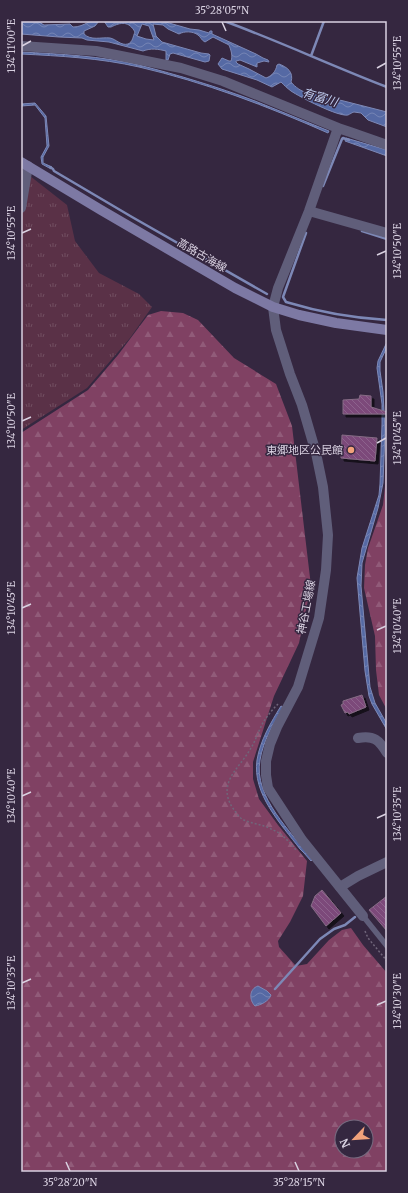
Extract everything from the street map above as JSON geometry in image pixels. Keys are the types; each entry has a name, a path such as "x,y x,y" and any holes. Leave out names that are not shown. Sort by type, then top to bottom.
{"main road":[{"name":"高路古海線","path":"24,164 222,280 273,307 336,323 387,330"}],"street":[{"path":"21,46 96,51 181,68 223,81 338,128 387,145"},
{"path":"273,307 278,288 309,211 338,128"},
{"path":"21,208 24,164"},
{"path":"309,211 387,233"},
{"name":"神谷工場線","path":"273,307 278,336 302,405 316,453 323,487 328,535 326,570 319,618 298,687 277,727 270,744 266,761 266,775 268,788 302,840 363,916"},
{"path":"358,738 366,736 373,738 382,744 387,753"},
{"path":"340,887 358,876 387,862"}],"lane":[{"path":"363,916 387,946"}],"path":[{"path":"289,704 281,701 263,722 256,740 229,781 226,790 229,802 239,816 243,819 272,829 284,837 297,851"}],"green space":[{"path":"30,176 67,205 75,241 99,273 139,294 152,307 130,338 87,388 21,430 21,219"},
{"path":"161,311 183,313 198,320 234,358 276,384 292,426 311,586 299,643 274,696 253,762 253,779 259,799 307,861 303,896 290,922 278,941 279,947 296,966 307,964 329,940 342,930 351,928 363,945 387,973 387,1172 21,1172 21,433 88,390 118,355 148,315"},
{"path":"387,442 387,710 379,695 376,670 375,636 364,588 365,565 368,548 383,505"}],"water":[{"name":"有富川","path":"21,21 39,22 44,25 70,24 73,27 77,27 91,21 99,21 95,26 84,31 84,34 93,38 110,38 125,44 130,43 133,39 135,32 133,28 127,24 121,23 108,27 104,21 162,21 209,33 212,31 212,34 256,54 269,62 264,61 257,63 257,67 240,60 236,61 238,64 266,78 273,73 277,65 282,65 291,73 291,82 303,92 318,93 324,96 387,112 387,127 368,120 361,113 354,112 348,115 343,115 328,110 296,94 281,82 272,87 257,80 222,69 218,64 222,58 231,61 231,51 229,45 213,37 205,42 194,33 186,32 179,34 163,25 153,24 156,36 162,42 209,54 209,61 205,62 173,53 170,54 168,60 166,60 166,51 152,49 143,51 109,42 87,40 82,38 21,34","holes":["142,24 149,26 154,40 137,36"]},
{"path":"21,52 95,57 139,65 227,91 329,131 328,133 282,113 211,87 163,73 110,61 21,54"},
{"path":"35,103 46,116 49,146 43,157 43,163 52,167 51,169 42,164 41,157 47,146 45,118 35,105 21,106 21,104"},
{"path":"346,138 387,150 387,156 345,141"},
{"path":"387,342 387,347 380,362 385,431 383,483 378,508 362,563 361,586 370,687 375,703 387,724 387,730 369,696 365,671 357,578 362,548 379,495 382,404 377,368 378,361"},
{"path":"281,706 283,707 269,732 261,753 259,774 262,787 268,801 285,826 312,860 311,861 277,819 263,797 259,785 257,773 258,753 266,732"},
{"path":"258,986 271,995 260,1005 255,1006 251,995 255,987"}],"building":[{"path":"360,395 371,396 371,407 387,412 387,414 343,414 343,400 359,399"},
{"path":"342,435 377,438 375,461 341,458"},
{"path":"362,695 366,707 349,714 348,712 345,713 341,705 343,704 343,701"},
{"path":"322,890 341,913 326,926 311,906 315,896"},
{"path":"387,896 387,931 369,910"}],"waterway":[{"path":"224,21 387,87"},
{"path":"311,56 324,21"},
{"path":"323,186 342,139 349,140"},
{"path":"50,167 54,171 132,217 267,294"},
{"path":"362,231 387,239"},
{"path":"306,233 283,297 286,302 336,314 387,320"},
{"path":"275,989 320,939 334,929 345,925 355,917"}],"place":[{"name":"東郷地区公民館","path":"351,450"}]}
